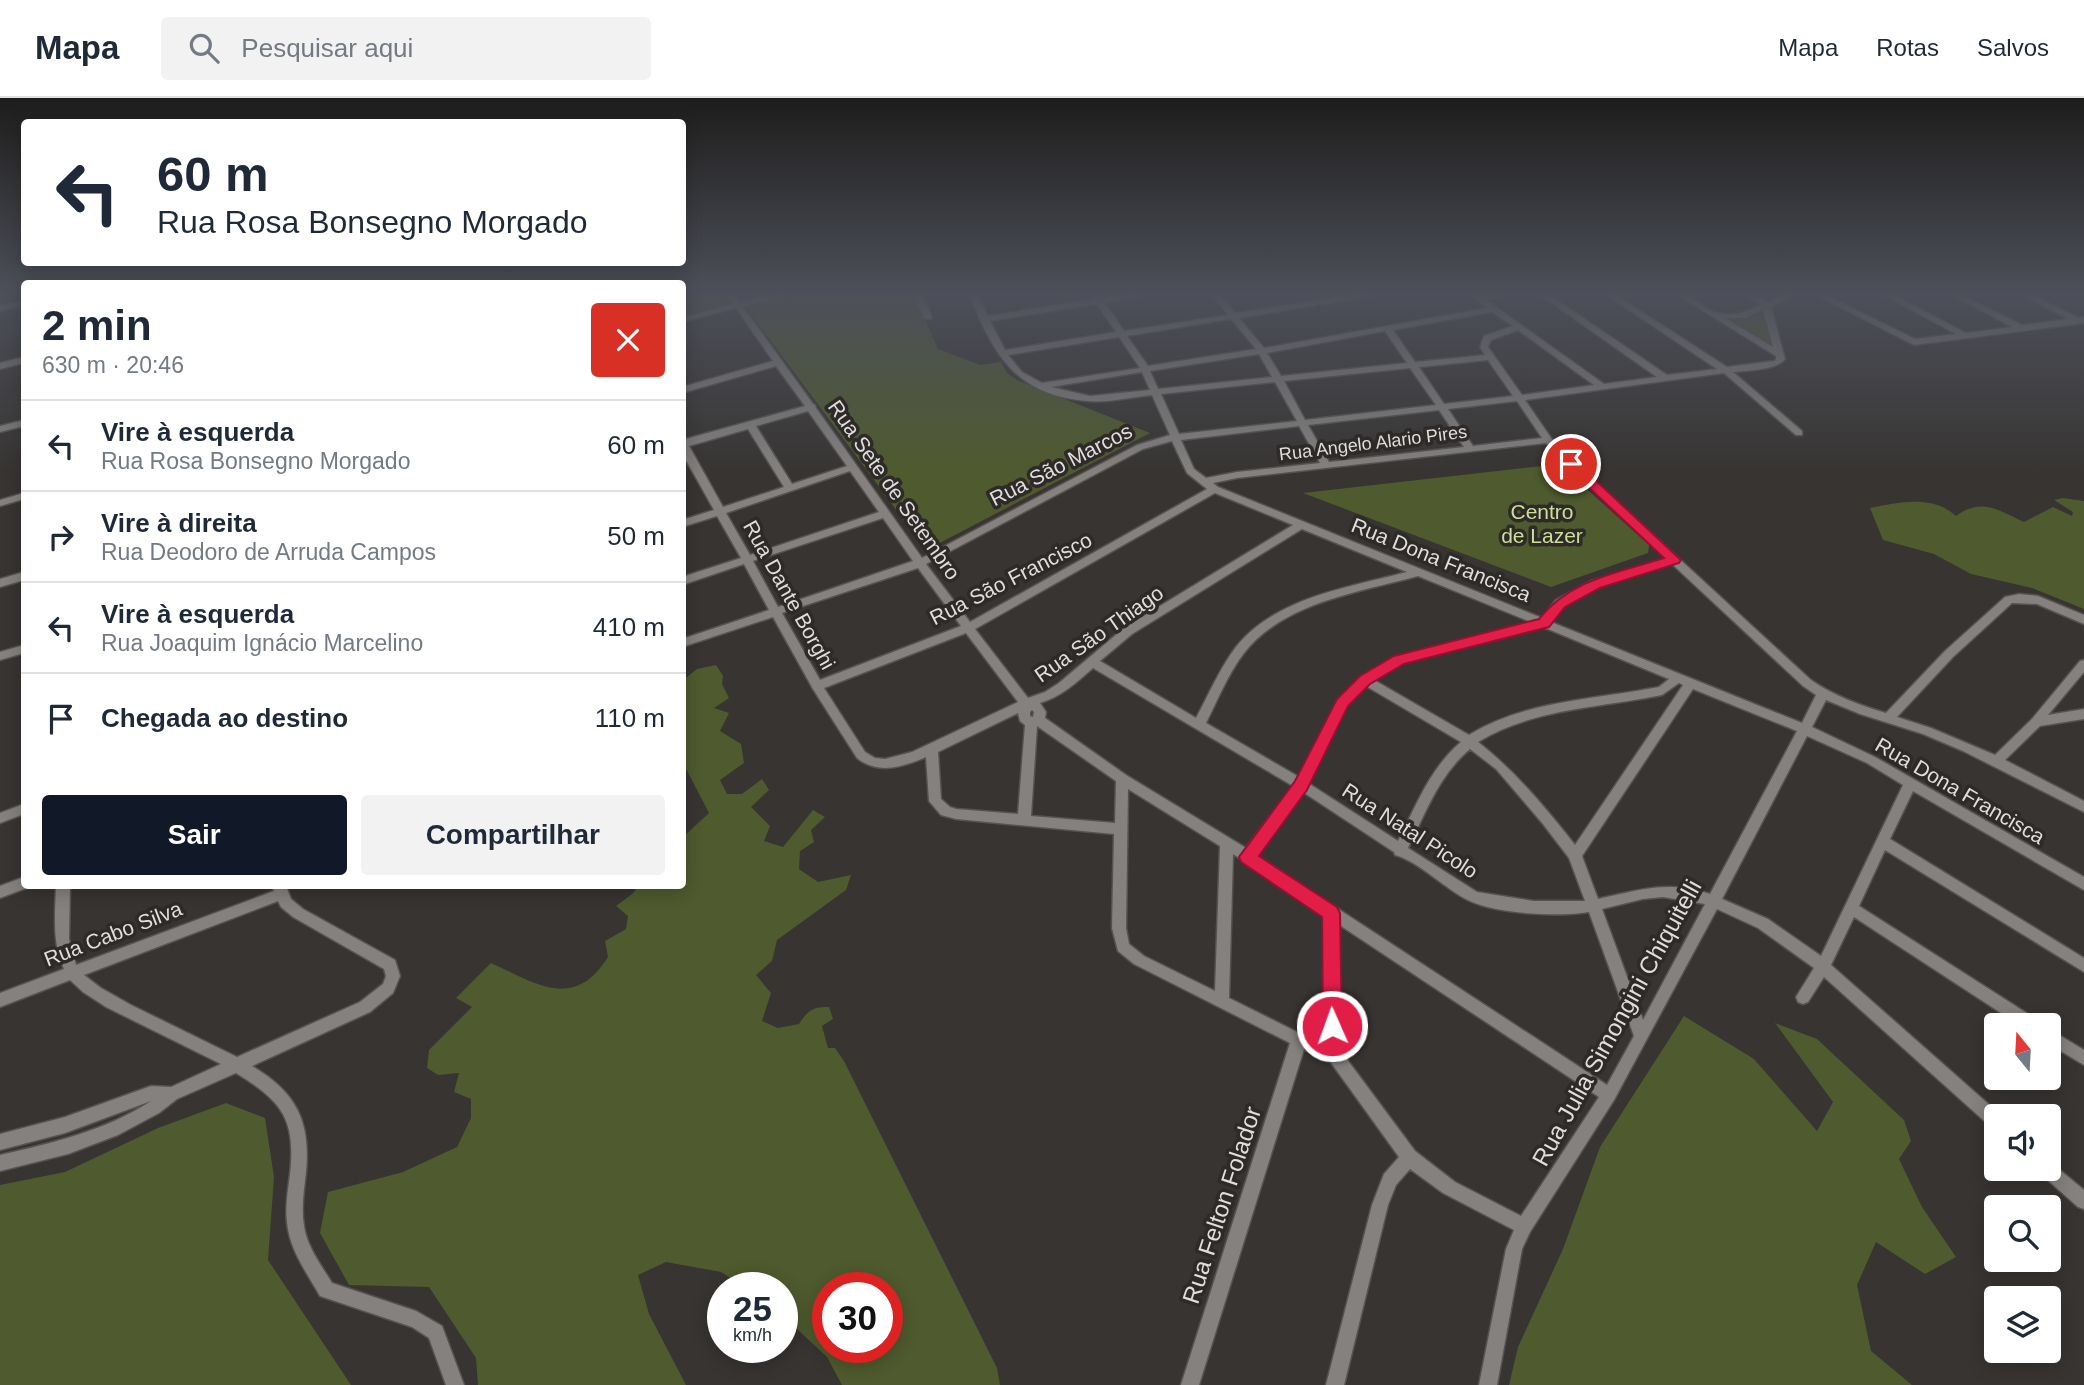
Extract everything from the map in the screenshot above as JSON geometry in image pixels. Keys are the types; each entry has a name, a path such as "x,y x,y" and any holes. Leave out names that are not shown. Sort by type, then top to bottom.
{"street":[{"name":"Rua Sete de Setembro","path":"773,354 920,563 1027,705"},
{"path":"1005,354 1018,373 1042,385 1082,398 1098,399 1490,357"},
{"name":"Rua Dona Francisca","path":"1134,354 1145,369 1190,471 1214,489 1804,729 1871,760 2084,884"},
{"path":"1042,385 1242,354"},
{"path":"1264,354 1326,465"},
{"path":"1405,354 1470,448"},
{"path":"1488,354 1522,398 1548,440 1822,696 1890,717 1997,760 2084,807"},
{"path":"1557,354 1601,386"},
{"path":"1630,354 1665,378"},
{"path":"1701,354 1727,371 1799,433"},
{"path":"1522,398 1777,363 1781,359 1779,354"},
{"path":"0,366 21,361"},
{"path":"686,389 779,362"},
{"name":"Rua São Marcos","path":"686,642 920,563 1140,447 1162,439 1522,398"},
{"path":"686,443 812,407"},
{"path":"0,429 21,424"},
{"path":"750,425 790,488"},
{"name":"Rua Angelo Alario Pires","path":"1203,482 1548,440"},
{"name":"Rua Dante Borghi","path":"686,449 817,687 854,746 868,762"},
{"path":"686,523 853,467"},
{"name":"Rua São Francisco","path":"817,687 968,628 1214,489"},
{"path":"0,503 21,497"},
{"path":"686,580 885,514"},
{"name":"Rua São Thiago","path":"868,762 894,762 932,748 1050,695 1076,677 1128,631 1302,524"},
{"path":"1247,857 1301,786 1342,703 1365,680 1399,660 1544,623 1560,603 1595,584 1674,560"},
{"path":"1199,724 1233,662 1248,640 1262,629 1280,618 1327,600 1419,572"},
{"path":"0,583 21,577"},
{"path":"1890,717 1949,654 2009,600 2018,597 2041,601 2084,620"},
{"path":"0,656 21,650"},
{"name":"Rua Natal Picolo","path":"1091,661 1301,786 1474,897 1497,904 1529,907 1592,906 1650,890 1713,899 1765,926 1824,965 1984,1110"},
{"path":"1997,760 2036,722 2084,664"},
{"path":"1400,851 1442,772 1454,756 1492,727 1524,716 1654,692 1671,685 1676,679"},
{"path":"1365,680 1470,742 1500,766 1523,789 1575,855 1642,1037"},
{"path":"1575,855 1690,684"},
{"name":"Rua Julia Simongini Chiquitelli","path":"1488,1385 1514,1249 1524,1226 1609,1095 1642,1037 1822,696"},
{"path":"1027,705 1022,715 1227,843 1609,1095"},
{"path":"2036,722 2084,714"},
{"path":"1024,820 1035,721"},
{"path":"932,748 933,793 939,806 956,814 1121,830"},
{"path":"1122,779 1119,928 1120,940 1129,954 1299,1040 1332,1052 1409,1157 1435,1180 1524,1226"},
{"path":"1803,997 1824,965 1910,784"},
{"path":"2065,796 2084,793"},
{"path":"0,818 21,810"},
{"path":"1882,841 2084,966"},
{"path":"1222,1001 1227,843"},
{"path":"0,892 21,884"},
{"path":"63,889 63,943 72,971 104,998 260,1079 283,1100 297,1123 301,1156 295,1223 301,1246 326,1290 416,1320 436,1332 455,1385"},
{"path":"0,1163 100,1134 155,1108 172,1094 348,1016 380,996 392,981 393,970 385,961 298,913 286,903 280,890"},
{"name":"Rua Cabo Silva","path":"0,1000 280,890"},
{"path":"1851,908 2014,1013"},
{"path":"1331,913 1332,1052"},
{"name":"Rua Felton Folador","path":"1190,1385 1299,1040"},
{"path":"2062,1044 2084,1058"},
{"path":"0,1142 65,1125 150,1093 172,1094"},
{"path":"1335,1385 1380,1205 1390,1180 1409,1157"},
{"path":"2061,1181 2084,1201"}],"green space":[{"path":"781,354 951,354 980,365 1001,362 1007,373 1017,380 1150,433 934,546 923,546"},
{"name":"Centro de Lazer","path":"1559,464 1649,545 1648,553 1551,587 1303,493"},
{"path":"2063,498 2084,501 2084,609 2032,588 1971,574 1934,554 1883,540 1870,508 1926,502 1947,509 1956,516 1965,510 1982,506 2024,522 2053,507 2072,516 2073,512 2054,500"},
{"path":"716,665 723,676 722,684 729,698 714,708 729,713 720,731 741,744 744,763 720,780 727,794 742,794 762,779 769,790 751,807 770,826 764,841 783,847 813,810 825,817 811,830 814,842 800,851 799,869 818,882 851,875 846,890 777,940 772,961 756,975 771,993 762,1021 778,1028 799,1024 811,1010 829,1007 833,1019 822,1026 828,1048 835,1048 844,1061 997,1368 1000,1385 842,1385 830,1363 903,1363 903,1272 812,1272 812,1343 798,1330 798,1272 721,1272 666,1262 638,1275 649,1314 686,1385 478,1385 476,1358 429,1287 349,1285 320,1233 328,1192 403,1172 457,1147 471,1118 471,1099 454,1092 459,1073 438,1075 427,1068 429,1050 472,1007 456,998 491,963 539,985 568,988 582,984 595,974 608,957 605,941 626,929 628,916 616,906 636,889 686,889 686,834 709,813 686,769 686,678 697,669"},
{"path":"1684,1016 1754,1059 1817,1131 1833,1102 1775,1023 1817,1039 1904,1120 1911,1141 1899,1159 1922,1207 1956,1257 1925,1274 1876,1242 1857,1285 1871,1351 1912,1385 1509,1385 1518,1347 1563,1249 1600,1147"},
{"path":"226,1103 265,1118 274,1177 268,1260 351,1385 0,1385 0,1185 65,1172 158,1128"}],"route":[{"path":"1332,1026 1331,913 1247,857 1301,786 1342,703 1365,680 1399,660 1544,623 1560,603 1595,584 1674,560 1571,464"}]}
